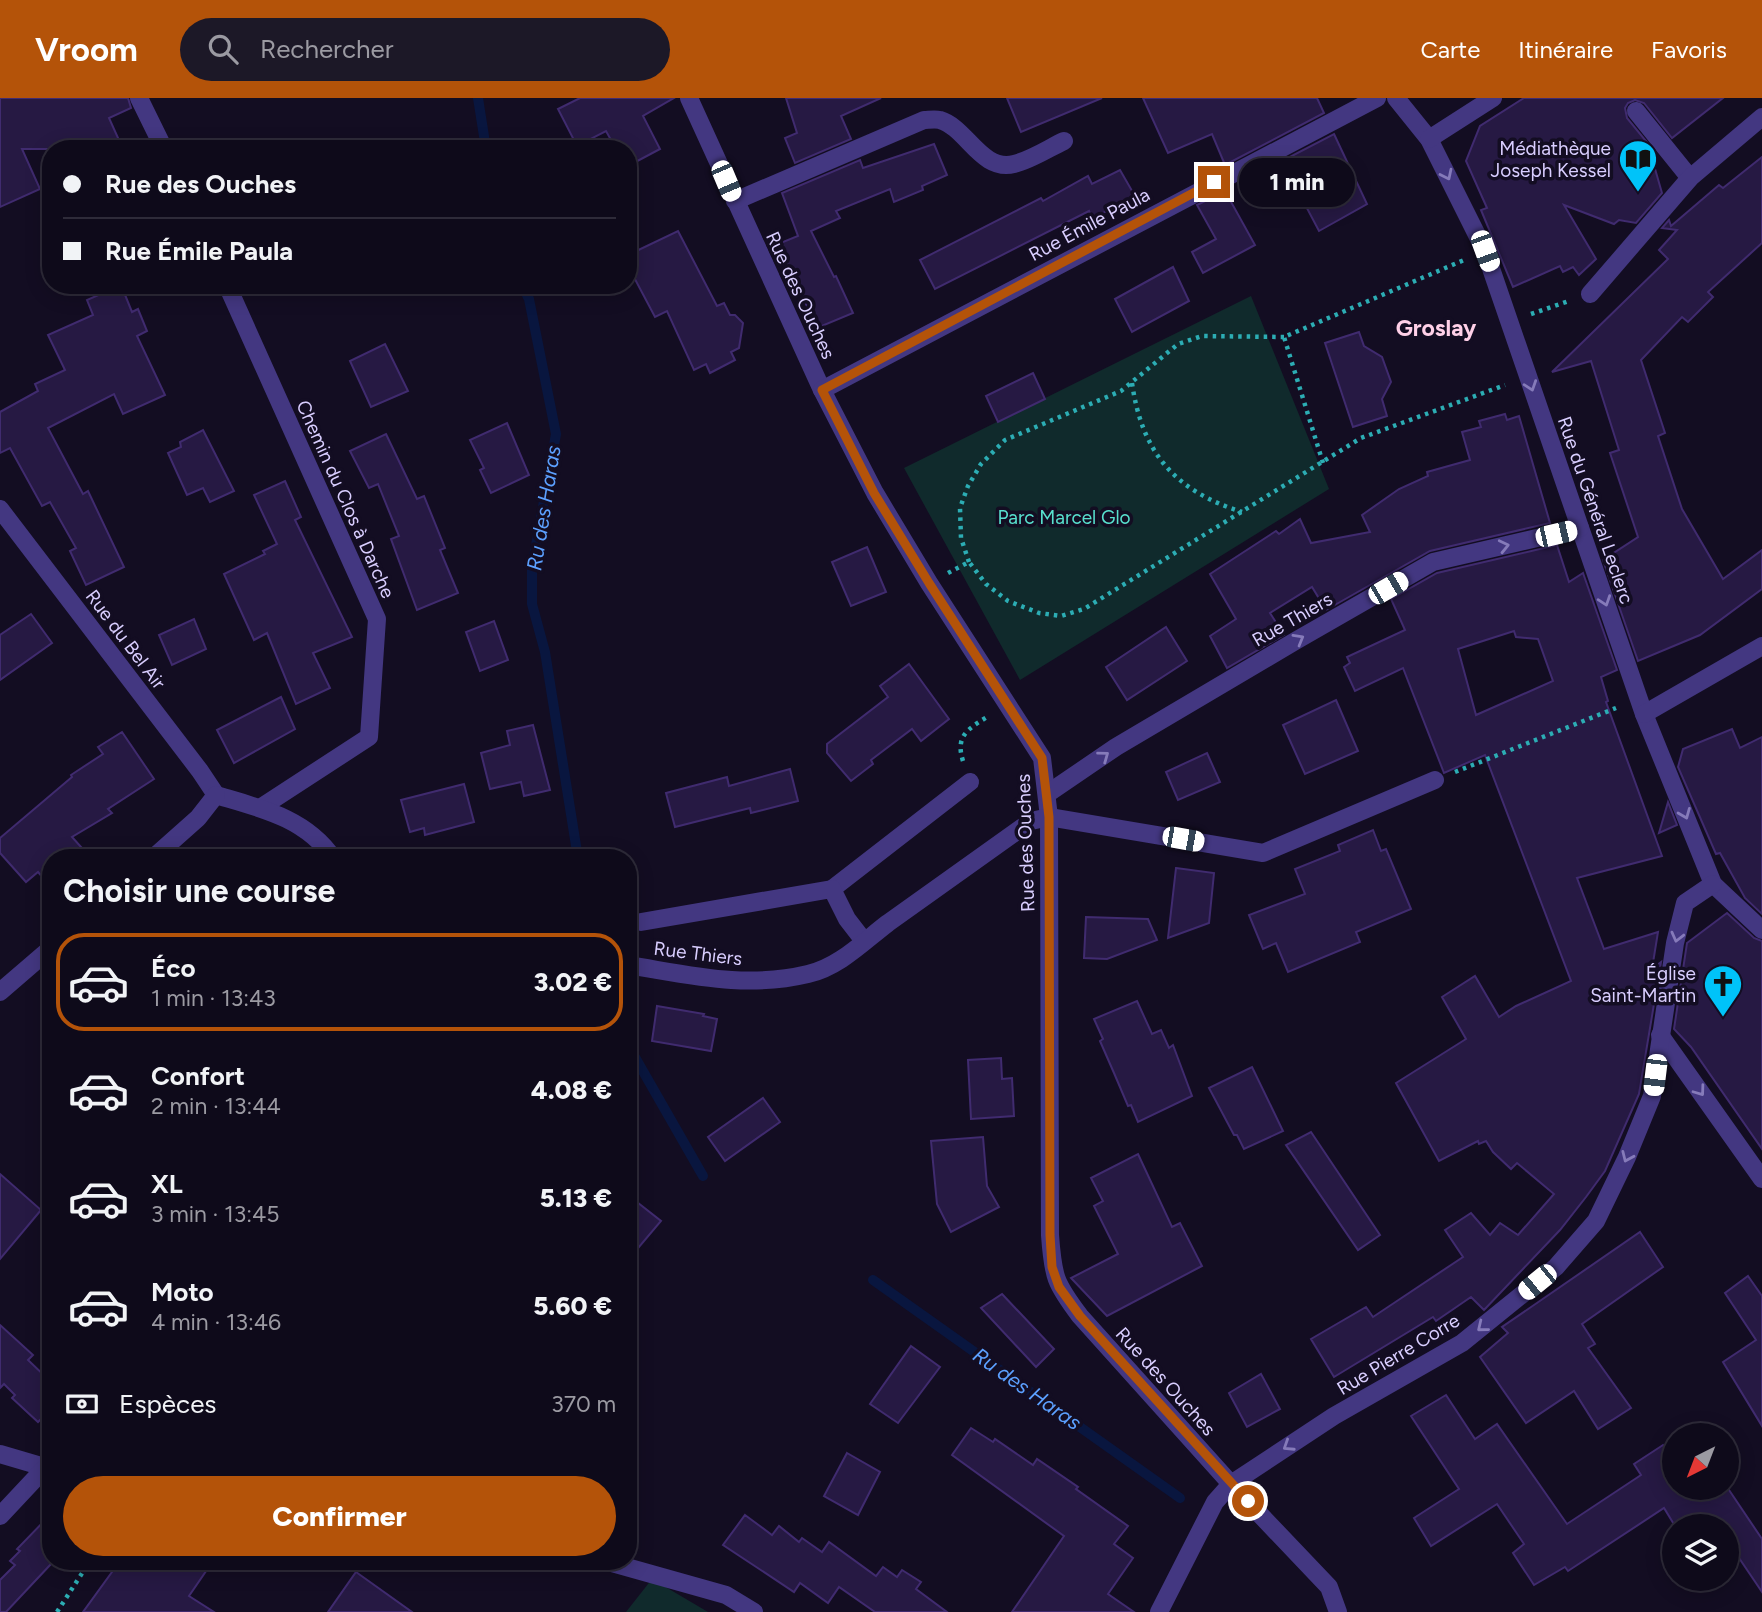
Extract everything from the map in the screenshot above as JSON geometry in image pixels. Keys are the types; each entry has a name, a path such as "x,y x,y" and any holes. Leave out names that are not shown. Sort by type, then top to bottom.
{"street":[{"path":"139,98 160,140"},
{"name":"Rue des Ouches","path":"689,98 822,390 874,493 1042,758 1049,817 1050,1235 1052,1267 1059,1287 1080,1316 1231,1484 1329,1587 1338,1612"},
{"name":"Rue Émile Paula","path":"822,390 1377,98"},
{"name":"Rue du Général Leclerc","path":"1396,98 1429,139 1485,251 1642,707 1713,884 1762,930"},
{"path":"1429,139 1493,98"},
{"path":"1636,111 1690,178"},
{"path":"1590,294 1690,178 1762,117"},
{"path":"734,201 923,120 941,120 984,156 998,163 1013,164 1065,141"},
{"name":"Chemin du Clos à Darche","path":"231,294 377,619 369,737 260,808"},
{"name":"Rue du Bel Air","path":"0,509 216,795"},
{"name":"Rue Thiers","path":"1047,794 1116,747 1433,562 1580,528"},
{"path":"1642,707 1762,646"},
{"path":"1049,817 1263,853 1435,780"},
{"path":"641,922 832,889 970,782"},
{"path":"163,849 198,818 216,795 299,823 327,849"},
{"name":"Rue Thiers","path":"637,966 732,982 809,974 835,964 1031,821 1049,817"},
{"name":"Rue Pierre Corre","path":"1159,1612 1214,1502 1231,1484 1334,1416 1462,1343 1556,1267 1596,1221 1627,1157 1652,1096 1675,943 1685,903 1713,884"},
{"path":"832,889 847,919 864,941"},
{"path":"0,992 42,956"},
{"path":"1660,1035 1755,1154 1762,1179"},
{"path":"0,1454 42,1466"},
{"path":"0,1516 42,1474"},
{"path":"637,1570 726,1595 754,1612"}],"path":[{"path":"1485,251 1284,337 1202,337 1178,344 1121,391 1005,440 981,464 968,486 960,508 961,538 969,562 986,584 1008,601 1039,613 1061,616 1084,610 1361,438 1528,377"},
{"path":"1509,321 1590,294"},
{"path":"1284,337 1323,463"},
{"path":"1132,383 1136,414 1150,443 1169,469 1192,491 1216,504 1242,512"},
{"path":"929,583 969,562"},
{"path":"970,782 959,750 962,736 1006,704"},
{"path":"1435,780 1642,707"},
{"path":"57,1612 84,1570"}],"green space":[{"name":"Parc Marcel Glo","path":"1251,296 1329,489 1020,680 904,468"},
{"path":"652,1579 708,1612 626,1612"}],"building":[{"path":"0,98 128,98 131,108 109,118 119,140 42,140 42,149 22,149 40,189 0,207"},
{"path":"580,98 674,98 643,116 660,149 637,161 637,140 611,140 606,131 589,140 574,140 558,109"},
{"path":"786,98 881,98 841,116 851,139 795,163 785,138 797,133"},
{"path":"1007,98 1102,98 1021,132"},
{"path":"1143,98 1317,98 1324,113 1225,165 1212,134 1168,153"},
{"path":"1524,98 1723,98 1672,138 1644,103 1635,100 1628,103 1625,108 1627,118 1655,152 1651,155 1662,193 1636,223 1619,220 1614,224 1564,205 1596,259 1579,275 1573,267 1563,272 1560,266 1513,287 1481,210 1487,208 1466,161 1480,126"},
{"path":"1334,134 1367,204 1319,231 1282,161"},
{"path":"934,144 947,175 922,186 923,190 894,202 890,189 836,211 840,218 811,231 853,313 817,328 778,244 798,236 782,193 860,160 863,168"},
{"path":"1762,157 1762,243 1708,292 1713,297 1688,322 1682,317 1641,360 1665,433 1658,436 1682,509 1723,579 1762,550 1762,589 1700,635 1638,661 1603,560 1638,537 1610,453 1619,450 1591,361 1552,372 1668,259 1659,250 1677,230 1662,228 1669,220 1671,226 1719,185 1723,188"},
{"path":"1120,170 1135,196 1092,219 1089,211 935,289 920,260 1041,198 1043,201 1088,176 1092,184"},
{"path":"1225,191 1255,245 1203,273 1192,252 1216,239 1197,205"},
{"path":"678,231 717,306 724,303 730,315 735,315 743,323 739,348 731,352 735,360 710,373 706,364 694,370 667,311 655,317 637,283 637,251"},
{"path":"1173,267 1189,301 1132,332 1115,299"},
{"path":"101,294 125,294 132,312 138,309 147,331 137,336 165,395 123,414 114,394 48,428 83,494 88,491 124,567 86,585 70,551 76,548 50,502 42,506 10,448 0,453 0,412 38,391 35,384 65,370 48,335 93,315 87,300"},
{"path":"1359,332 1364,346 1382,357 1391,382 1382,399 1387,416 1353,427 1325,343"},
{"path":"385,344 408,391 371,407 350,361"},
{"path":"1033,373 1045,399 998,422 986,396"},
{"path":"1505,414 1507,420 1519,416 1550,523 1430,551 1326,610 1312,587 1270,613 1284,635 1227,668 1210,636 1236,619 1210,574 1276,531 1279,534 1300,519 1311,543 1370,532 1362,515 1399,489 1428,476 1427,472 1470,460 1462,432 1481,427 1479,421"},
{"path":"507,423 529,475 491,493 480,470 484,468 470,440"},
{"path":"203,430 234,491 210,502 203,488 187,495 168,453 181,447 180,442"},
{"path":"386,434 417,499 424,496 445,548 440,550 458,593 417,610 391,539 399,536 378,484 369,488 350,451"},
{"path":"285,481 301,517 295,520 352,637 313,653 330,688 296,704 267,633 254,640 224,574 265,554 263,551 277,544 254,495"},
{"path":"1557,545 1569,582 1583,573 1617,670 1601,677 1608,701 1606,702 1662,856 1577,878 1604,949 1658,932 1652,969 1661,962 1639,1094 1605,1171 1560,1230 1484,1310 1471,1297 1436,1321 1433,1317 1334,1377 1311,1339 1366,1307 1373,1317 1463,1257 1445,1230 1471,1213 1490,1235 1500,1223 1518,1235 1554,1194 1517,1163 1511,1169 1493,1152 1486,1141 1479,1144 1478,1141 1439,1161 1396,1083 1466,1039 1442,997 1475,976 1499,1017 1516,1006 1571,981 1485,755 1444,773 1403,668 1355,691 1344,667 1350,663 1347,657 1405,630 1391,599 1437,573","holes":["1514,631 1516,637 1538,639 1553,681 1476,715 1458,649"]},
{"path":"867,547 886,592 851,606 832,562"},
{"path":"31,614 52,643 0,680 0,635"},
{"path":"194,619 206,649 172,665 159,635"},
{"path":"494,621 508,660 480,671 466,632"},
{"path":"1166,627 1187,661 1127,700 1106,667"},
{"path":"909,664 949,719 921,741 912,729 871,760 873,764 851,781 827,753 827,744 888,697 880,686"},
{"path":"281,697 295,729 234,763 217,730"},
{"path":"1336,700 1358,751 1305,774 1283,725"},
{"path":"533,725 550,790 524,796 521,782 490,789 481,753 510,745 507,731"},
{"path":"1732,729 1740,748 1762,737 1762,914 1745,898 1720,853 1716,854 1678,767 1683,749"},
{"path":"122,732 154,779 108,809 112,813 72,837 81,847 79,849 42,849 42,877 38,872 26,882 0,853 0,838 72,777 71,775 103,754 98,747"},
{"path":"1207,753 1220,782 1178,800 1166,772"},
{"path":"790,769 798,801 751,813 750,808 675,827 666,793 727,777 729,786"},
{"path":"464,784 474,822 425,835 424,828 410,832 401,800"},
{"path":"1668,802 1677,825 1659,833"},
{"path":"1373,830 1381,851 1386,849 1411,909 1356,932 1360,942 1288,972 1276,943 1263,949 1249,915 1305,894 1295,869 1340,851 1338,845"},
{"path":"1176,868 1214,873 1209,923 1168,938"},
{"name":"Église Saint-Martin","path":"1727,913 1754,938 1762,941 1762,1149 1691,1047 1674,1029 1687,943"},
{"path":"1086,917 1148,919 1157,940 1107,959 1084,958"},
{"path":"1137,1001 1152,1034 1161,1030 1169,1048 1173,1045 1192,1096 1138,1122 1131,1105 1128,1106 1100,1041 1103,1039 1094,1019"},
{"path":"657,1006 704,1014 703,1016 717,1019 711,1051 652,1041"},
{"path":"1001,1058 1002,1079 1012,1078 1014,1116 971,1119 968,1060"},
{"path":"1252,1067 1283,1131 1244,1149 1209,1088"},
{"path":"763,1098 780,1122 725,1161 708,1137"},
{"path":"1311,1132 1380,1235 1358,1250 1286,1145"},
{"path":"983,1137 987,1186 999,1207 951,1232 937,1204 931,1141"},
{"path":"1138,1154 1172,1227 1180,1223 1202,1266 1107,1316 1071,1278 1118,1254 1094,1206 1103,1201 1091,1178"},
{"path":"0,1174 41,1210 0,1259"},
{"path":"637,1202 661,1221 637,1249"},
{"path":"1640,1232 1663,1267 1582,1324 1595,1344 1588,1348 1631,1408 1598,1429 1574,1391 1526,1423 1480,1357 1508,1333 1502,1327"},
{"path":"1748,1276 1762,1296 1762,1426 1723,1362 1756,1340 1725,1293"},
{"path":"1002,1294 1054,1349 1036,1367 981,1308"},
{"path":"0,1325 33,1355 28,1360 42,1373 42,1418 38,1422 12,1398 15,1395 4,1384 0,1388"},
{"path":"911,1346 940,1367 898,1423 870,1404"},
{"path":"1261,1374 1280,1409 1247,1427 1229,1393"},
{"path":"1446,1395 1475,1439 1497,1424 1567,1524 1641,1475 1634,1464 1662,1446 1662,1500 1736,1500 1762,1539 1762,1592 1739,1558 1739,1514 1668,1514 1664,1508 1568,1571 1565,1567 1534,1585 1513,1553 1524,1544 1497,1504 1431,1546 1414,1518 1459,1489 1411,1416"},
{"path":"971,1428 993,1442 995,1439 1033,1465 1037,1459 1128,1526 1114,1544 1133,1558 1108,1594 1134,1612 1012,1612 1064,1536 952,1455"},
{"path":"847,1453 880,1472 858,1515 824,1496"},
{"path":"745,1515 772,1535 779,1526 799,1542 802,1538 822,1552 829,1542 876,1576 883,1567 897,1577 902,1570 921,1582 916,1589 947,1612 875,1612 839,1587 828,1603 800,1583 794,1592 723,1545"},
{"path":"42,1523 42,1570 45,1570 6,1612 0,1612 0,1580 15,1565 10,1561 20,1551 17,1549"},
{"path":"113,1570 207,1570 189,1596 214,1612 83,1612"},
{"path":"356,1572 412,1612 328,1612"}],"waterway":[{"name":"Ru des Haras","path":"478,98 485,140"},
{"name":"Ru des Haras","path":"526,294 556,434 532,568 532,604 545,652 577,849"},
{"name":"Ru des Haras","path":"637,1061 703,1176"},
{"name":"Ru des Haras","path":"873,1280 1180,1498"}],"place":[{"name":"Médiathèque Joseph Kessel","path":"1638,193"},
{"name":"Église Saint-Martin","path":"1723,1018"}],"district":[{"name":"Groslay","path":"1436,328"}],"route":[{"path":"1214,182 822,390 874,493 1042,758 1049,817 1050,1235 1052,1267 1059,1287 1080,1316 1248,1501"}]}
